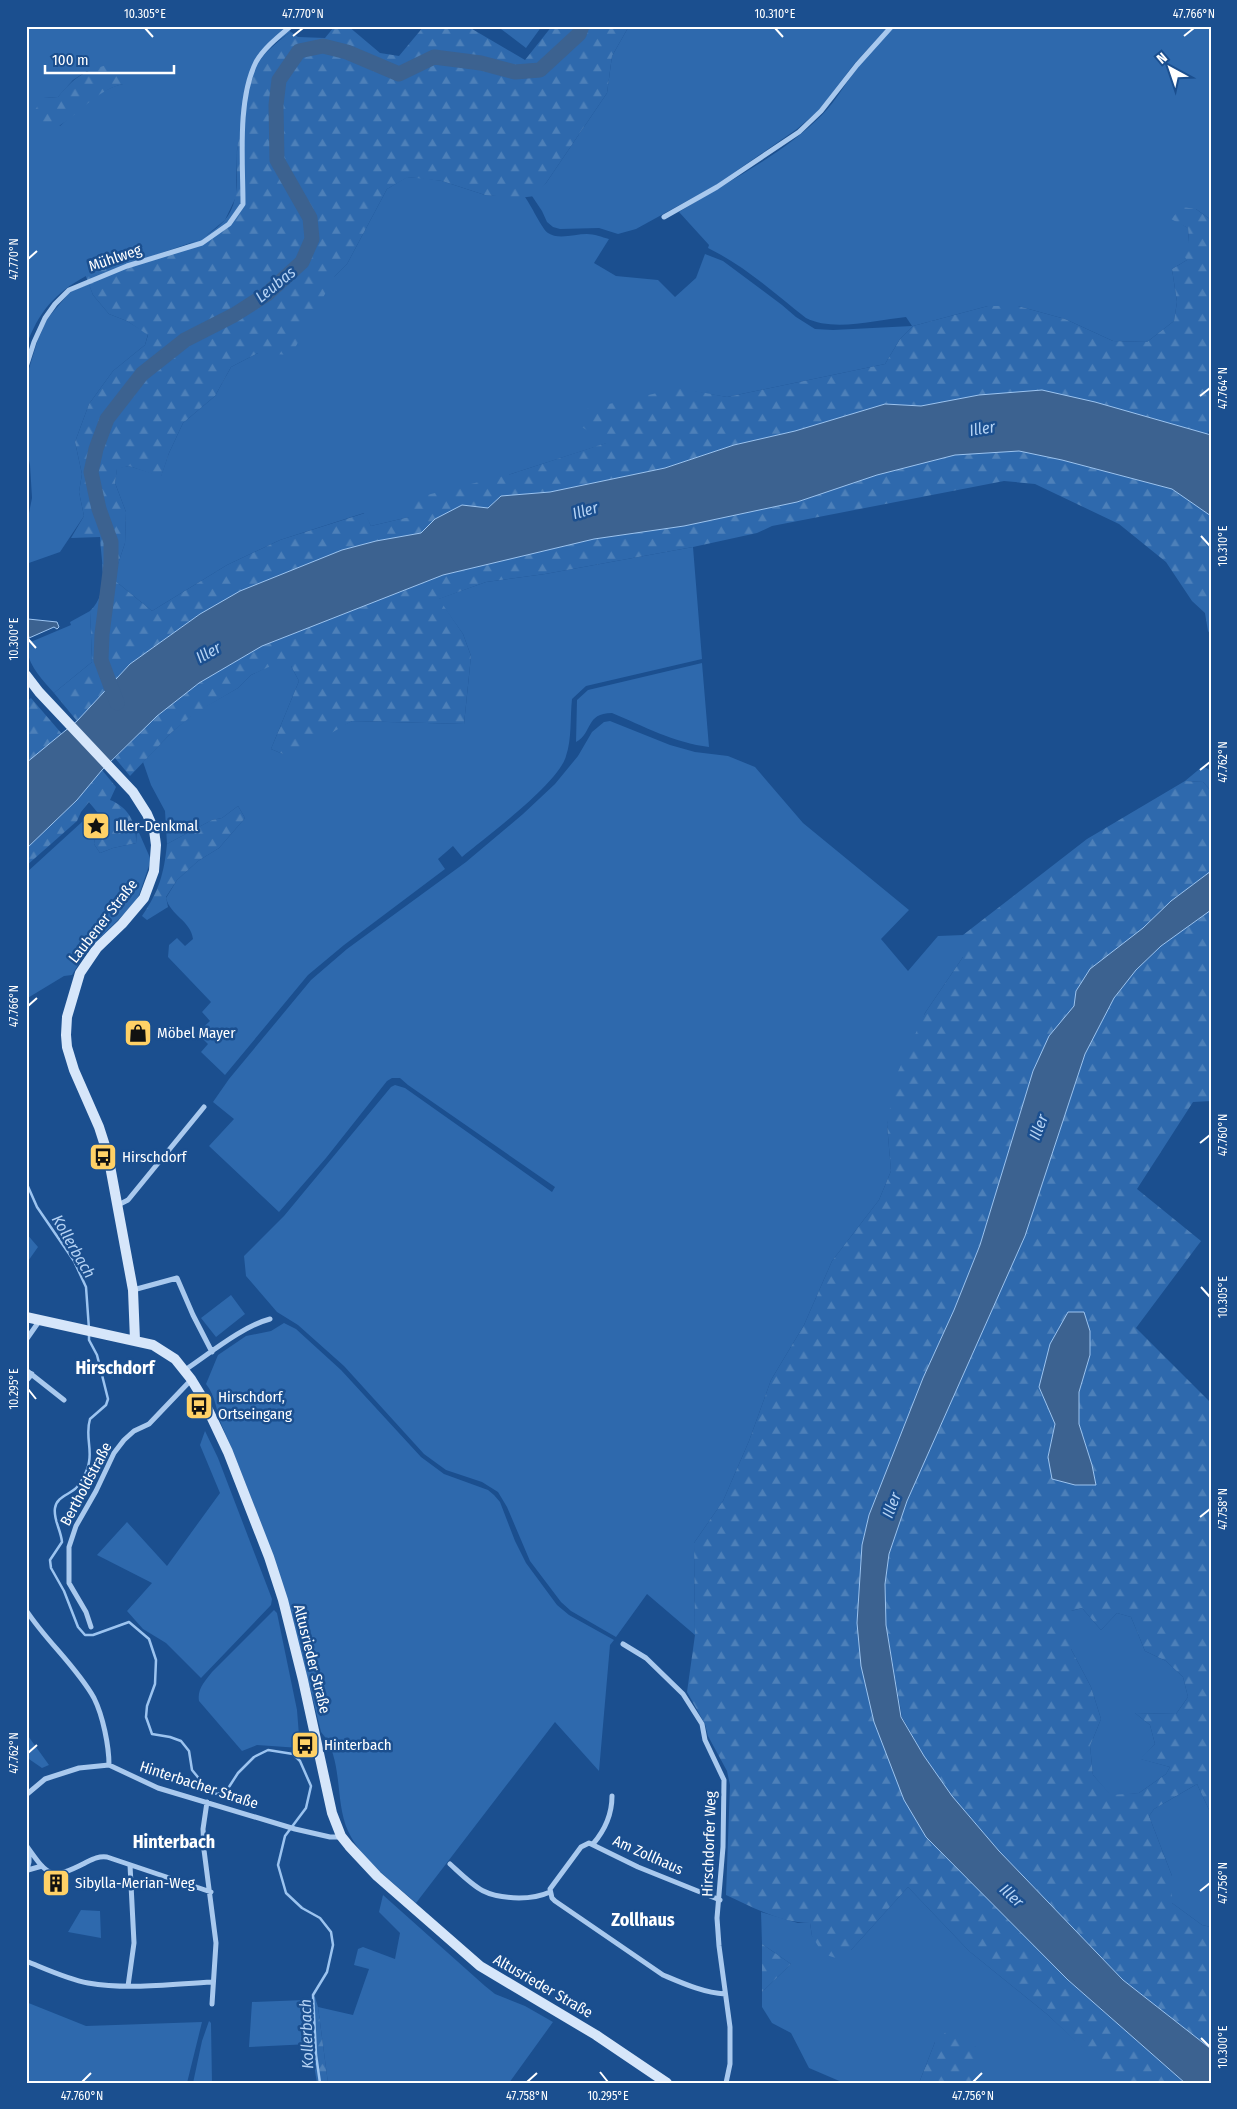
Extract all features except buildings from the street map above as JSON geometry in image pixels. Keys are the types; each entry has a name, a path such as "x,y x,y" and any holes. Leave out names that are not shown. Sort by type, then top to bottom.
{"main road":[{"name":"Laubener Straße","path":"26,675 140,801 148,814 154,830 156,855 154,871 144,898 122,924 96,948 80,973 67,1017 66,1035 67,1047 74,1070 99,1127 108,1155 133,1290 135,1340"},
{"name":"Altusrieder Straße","path":"26,1317 153,1345 166,1351 185,1370 202,1397 228,1452 283,1600 303,1680 332,1813 341,1836 377,1876 480,1966 596,2035 667,2083"}],"street":[{"name":"Mühlweg","path":"26,367 34,342 45,318 55,304 69,290 127,266 202,244 229,224 243,204 244,97 257,60 273,41 291,26"},
{"path":"664,217 717,187 785,142 805,126 822,111 857,65 892,26"},
{"path":"118,1205 128,1200 204,1107"},
{"path":"133,1290 177,1278 212,1352"},
{"path":"185,1370 260,1322 270,1319"},
{"path":"26,1340 41,1320"},
{"path":"26,1370 64,1400"},
{"path":"26,1381 32,1374"},
{"name":"Bertholdstraße","path":"91,1627 86,1612 70,1583 69,1547 76,1526 96,1491 114,1452 134,1432 150,1424 191,1379"},
{"path":"26,1610 38,1628 85,1684 95,1700 109,1748 109,1765 79,1768 51,1777 26,1795"},
{"name":"Hirschdorfer Weg","path":"622,1644 646,1658 683,1694 702,1724 706,1740 724,1780 718,1932 730,2027 730,2064 726,2083"},
{"name":"Hinterbacher Straße","path":"109,1765 158,1788 295,1829 330,1837 341,1836"},
{"name":"Am Zollhaus","path":"593,1844 602,1834 609,1818 612,1796"},
{"path":"207,1802 203,1829 204,1850 216,1943 212,2004"},
{"name":"Am Zollhaus","path":"550,1892 552,1884 582,1847 589,1843 638,1867 720,1900"},
{"path":"28,1847 42,1866 50,1873 61,1874 100,1856 210,1892"},
{"path":"28,1847 27,1871 42,1866"},
{"path":"450,1864 475,1886 489,1895 533,1898 550,1892 554,1902 663,1975 690,1986 725,1994"},
{"path":"128,1986 134,1943 130,1865"},
{"path":"26,1961 87,1983 128,1986 212,1982"}],"green space":[{"path":"26,26 284,26 291,32 276,42 259,61 247,97 237,150 236,197 225,220 202,239 135,262 86,273 86,276 65,289 49,305 36,324 26,347","holes":["87,71 123,84 97,95 60,126 44,98 58,97 73,80"]},
{"path":"337,26 348,26 380,53 399,56 424,26 467,26 525,60 552,26 629,26 612,56 607,93 546,183 535,196 519,198 485,195 442,181 408,177 387,189 347,264 335,276 291,355 258,353 231,367 215,396 183,423 169,453 161,477 129,466 117,469 115,483 126,512 125,543 113,579 152,611 227,565 280,540 365,513 371,526 409,517 411,499 511,474 606,443 579,425 587,409 679,388 727,397 885,364 900,339 913,326 988,306 1018,306 1065,319 1113,341 1147,342 1174,321 1177,302 1172,269 1187,260 1179,250 1189,242 1188,228 1171,219 1182,207 1196,209 1211,220 1211,428 1207,434 1095,402 979,395 921,406 885,404 795,431 734,445 665,468 550,492 501,496 488,508 462,505 435,519 421,533 376,541 342,550 240,592 200,614 130,664 77,721 54,693 92,662 90,611 100,595 103,566 100,537 71,538 84,516 79,492 82,474 75,442 89,404 113,371 145,345 148,335 127,321 109,314 93,295 85,274 93,262 126,253 136,262 183,247 205,236 224,221 229,214 235,197 237,188 237,152 242,118 252,78 260,60 274,45 291,32 298,37 325,38"},
{"path":"497,26 542,26 526,48"},
{"path":"629,26 889,26 855,63 819,110 797,129 716,185 636,229 618,234 599,228 560,229 553,227 547,222 532,196 546,183 607,93 612,56"},
{"path":"895,26 1211,26 1211,220 1196,209 1172,218 1188,228 1189,242 1187,260 1172,269 1177,302 1174,321 1147,342 1113,341 1065,319 1018,306 988,306 913,326 900,339 885,364 727,397 679,389 607,443 511,474 409,517 371,526 364,513 280,540 227,565 152,611 113,579 125,543 126,512 115,483 117,468 129,466 161,476 183,423 215,396 231,367 258,353 347,264 387,189 407,177 442,181 485,195 525,197 548,233 557,236 590,234 609,239 594,263 616,276 658,280 675,297 696,278 705,254 723,261 796,317 815,329 833,330 912,326 906,317 842,325 817,322 806,318 747,271 708,248 709,245 679,212 771,156 806,130 827,110 854,72"},
{"path":"107,65 119,70 126,79 123,84 102,93 61,125 51,130 35,121 34,111 44,98 58,97 79,76"},
{"path":"89,284 93,295 109,314 127,321 148,334 145,345 113,371 89,404 75,442 82,474 79,492 84,516 60,552 26,564 26,528 32,498 30,465 26,447 28,372 37,342 47,319 70,292"},
{"path":"1019,451 1062,460 1172,489 1211,516 1211,635 1208,631 1205,613 1192,601 1166,562 1119,524 1035,484 1004,481 772,526 757,533 693,547 545,574 486,582 439,599 463,634 471,656 464,724 352,721 295,754 283,754 271,749 299,681 291,666 271,666 251,675 238,688 194,714 172,732 130,776 115,758 157,716 199,683 262,646 443,575 594,539 684,526 797,502 877,475 954,455"},
{"path":"693,547 702,659 586,686 572,699 568,749 560,767 550,780 520,810 462,857 453,846 438,859 445,869 344,945 308,975 225,1075 201,1052 208,1044 197,1033 210,1021 202,1012 211,1002 168,957 169,945 177,938 185,946 193,939 188,927 168,904 166,898 177,880 198,861 219,848 245,818 238,806 222,818 212,820 167,844 165,811 151,785 143,762 172,732 194,713 238,688 251,675 270,666 291,666 299,681 271,749 283,754 352,721 464,724 471,656 463,634 438,599 486,582 545,574"},
{"path":"90,611 92,662 54,693 31,662 28,656 26,640 33,641 71,625 70,622"},
{"path":"702,663 709,747 672,738 612,713 597,716 585,734 576,742 577,700 588,690"},
{"path":"31,698 62,734 26,763 26,702"},
{"path":"610,721 670,745 695,752 728,756 755,767 803,823 909,910 881,939 908,971 938,936 963,935 963,957 925,1013 887,1124 891,1171 879,1200 832,1261 804,1325 771,1380 749,1441 723,1501 694,1543 695,1635 647,1594 616,1637 571,1611 561,1602 530,1561 507,1507 498,1492 482,1482 446,1470 424,1454 344,1366 298,1325 277,1312 246,1276 244,1256 284,1216 391,1087 395,1085 405,1088 552,1192 555,1187 400,1078 392,1078 387,1081 326,1158 279,1212 209,1146 234,1119 213,1102 229,1079 311,980 347,949 466,862 523,814 555,784 578,756 592,732 604,722"},
{"path":"1203,766 1211,771 1211,791 1203,782 1185,781"},
{"path":"102,770 116,787 110,800 117,803 127,812 133,823 136,843 100,853 94,844 95,836 106,823 89,802 77,821 26,866 26,849 77,800"},
{"path":"1185,781 1203,782 1211,791 1211,871 1171,901 1118,949 1076,991 1074,1006 1033,1071 980,1245 954,1310 923,1378 869,1515 862,1545 857,1623 946,1857 1068,1980 1185,2083 1119,2083 1048,2015 969,1951 908,1887 851,1950 836,1958 823,1954 812,1936 810,1923 778,1917 726,1895 730,1785 727,1771 708,1736 705,1724 687,1692 695,1635 694,1543 723,1501 749,1441 771,1380 804,1325 832,1261 879,1200 891,1171 887,1124 896,1076 925,1013 963,957 963,935 1087,839"},
{"path":"238,806 245,818 219,848 198,861 177,880 166,897 168,907 147,920 142,916 160,882 167,844 212,820 222,818"},
{"path":"83,821 95,836 94,844 100,853 136,843 137,828 151,860 139,895 133,905 86,952 72,975 64,976 26,999 26,873"},
{"path":"1211,910 1211,1101 1193,1102 1137,1189 1201,1241 1136,1328 1211,1403 1211,1814 1197,1784 1154,1809 1149,1816 1172,1876 1172,1903 1202,1925 1211,1927 1211,2049 1123,1980 999,1851 952,1796 924,1756 902,1717 886,1625 885,1584 889,1554 907,1501 1025,1236 1085,1054 1114,998 1136,970 1161,946","holes":["1090,1331 1090,1355 1079,1392 1079,1424 1092,1465 1048,1457 1055,1424","1082,1608 1101,1630 1117,1613 1131,1617 1145,1651 1166,1661 1183,1677 1188,1697 1176,1714 1135,1713 1150,1725 1155,1744 1140,1759 1170,1767 1166,1774 1139,1793 1111,1795 1093,1775 1090,1746 1101,1719 1091,1687 1071,1649 1071,1611"]},
{"path":"26,1233 38,1247 26,1264"},
{"path":"231,1295 245,1314 216,1337 201,1318"},
{"path":"284,1323 296,1329 341,1370 421,1457 444,1474 488,1490 494,1495 500,1502 526,1563 557,1605 569,1615 614,1640 610,1645 599,1771 555,1722 416,1903 369,1861 348,1831 341,1806 333,1754 321,1732 290,1615 266,1538 222,1426 212,1394 206,1384 218,1355 246,1336 271,1331"},
{"path":"205,1431 218,1458 272,1599 271,1605 201,1678 166,1643 143,1629 127,1611 152,1583 97,1555 127,1522 167,1566 220,1493 200,1445"},
{"path":"1082,1608 1101,1630 1117,1613 1131,1617 1145,1651 1166,1661 1183,1677 1188,1697 1176,1714 1135,1713 1150,1725 1155,1744 1141,1759 1170,1767 1166,1774 1139,1793 1111,1796 1093,1775 1090,1746 1101,1719 1091,1687 1071,1649 1071,1611"},
{"path":"274,1610 277,1613 297,1710 300,1748 257,1745 242,1751 199,1701 199,1693 202,1685 212,1672"},
{"path":"26,1733 49,1765 42,1768 26,1757"},
{"path":"1197,1784 1211,1814 1211,1927 1202,1925 1172,1903 1172,1876 1149,1816 1154,1809"},
{"path":"908,1887 969,1951 1048,2015 1121,2083 980,2083 976,2078 976,2047 935,2042 919,2083 844,2083 809,2068 791,2033 772,2023 762,2007 762,1992 791,1964 762,1944 761,1912 798,1923 810,1923 812,1936 851,1950"},
{"path":"383,1895 495,1994 525,2006 553,2022 509,2083 328,2083 318,2007 353,2015 369,1969 354,1965 358,1949 363,1947 395,1959 400,1933 379,1912"},
{"path":"81,1910 100,1911 101,1938 68,1932"},
{"path":"762,1944 791,1964 762,1992"},
{"path":"315,1997 328,2083 317,2083 304,2000"},
{"path":"304,2000 309,2022 310,2044 249,2047 252,2002"},
{"path":"26,2002 86,2026 202,2022 187,2083 26,2083"},
{"path":"209,2021 211,2023 212,2083 193,2083 202,2041"},
{"path":"947,2031 976,2047 976,2077 980,2083 919,2083 935,2042"}],"water":[{"name":"Iller","path":"1042,390 1095,402 1211,435 1211,516 1172,489 1062,460 1019,451 955,455 877,475 797,502 684,526 594,539 443,575 262,646 199,683 157,716 102,770 77,800 26,849 26,763 77,721 130,664 200,614 240,591 342,550 376,541 421,533 435,519 462,505 488,508 501,496 550,492 665,468 734,445 795,431 885,404 921,406 979,395"},
{"path":"28,619 57,622 59,627 57,629 54,627 29,638 26,621"},
{"name":"Iller","path":"1211,871 1211,910 1161,946 1136,970 1114,998 1085,1054 1025,1236 907,1501 889,1554 885,1584 886,1625 901,1717 924,1756 952,1796 999,1851 1123,1980 1211,2049 1211,2083 1185,2083 1068,1980 926,1837 904,1800 874,1722 861,1666 857,1623 862,1545 869,1515 923,1378 954,1310 980,1245 1033,1071 1049,1036 1074,1006 1076,991 1090,969 1143,928 1171,901"},
{"path":"1068,1312 1084,1312 1090,1331 1090,1355 1079,1392 1079,1424 1092,1465 1096,1485 1075,1485 1052,1479 1048,1457 1055,1424 1039,1387 1050,1344"}],"waterway":[{"name":"Leubas","path":"117,703 101,660 102,634 111,564 111,542 99,509 91,472 96,449 107,419 142,374 185,340 234,315 267,294 302,262 312,239 310,218 277,160 276,105 279,80 299,51 323,46 347,52 399,74 434,57 481,63 515,72 540,70 579,34 582,26"},
{"name":"Kollerbach","path":"26,1182 37,1207 74,1261 86,1287 89,1329"},
{"name":"Kollerbach","path":"89,1334 89,1340 97,1355 108,1399 106,1405 90,1419 88,1430 90,1457 85,1475 77,1487 61,1498 56,1504 55,1516 62,1542 50,1560 51,1568 64,1591 78,1627 85,1635 93,1635 129,1622 149,1639 156,1660 155,1684 147,1706 146,1717 152,1734 181,1741 189,1751 192,1770 211,1793 218,1794 227,1790 238,1773 254,1757 268,1750 293,1754 300,1761 311,1786 306,1808 285,1836 278,1865 286,1893 302,1908 320,1918 331,1932 333,1945 327,1972 313,1995 316,2055 320,2083"}],"place":[{"name":"Iller-Denkmal","path":"96,826"},
{"name":"Möbel Mayer","path":"138,1033"},
{"name":"Hirschdorf","path":"103,1157"},
{"name":"Hirschdorf, Ortseingang","path":"199,1406"},
{"name":"Hinterbach","path":"305,1745"},
{"name":"Sibylla-Merian-Weg","path":"56,1883"}],"district":[{"name":"Hirschdorf","path":"115,1368"},
{"name":"Hinterbach","path":"174,1842"},
{"name":"Zollhaus","path":"643,1920"}]}
